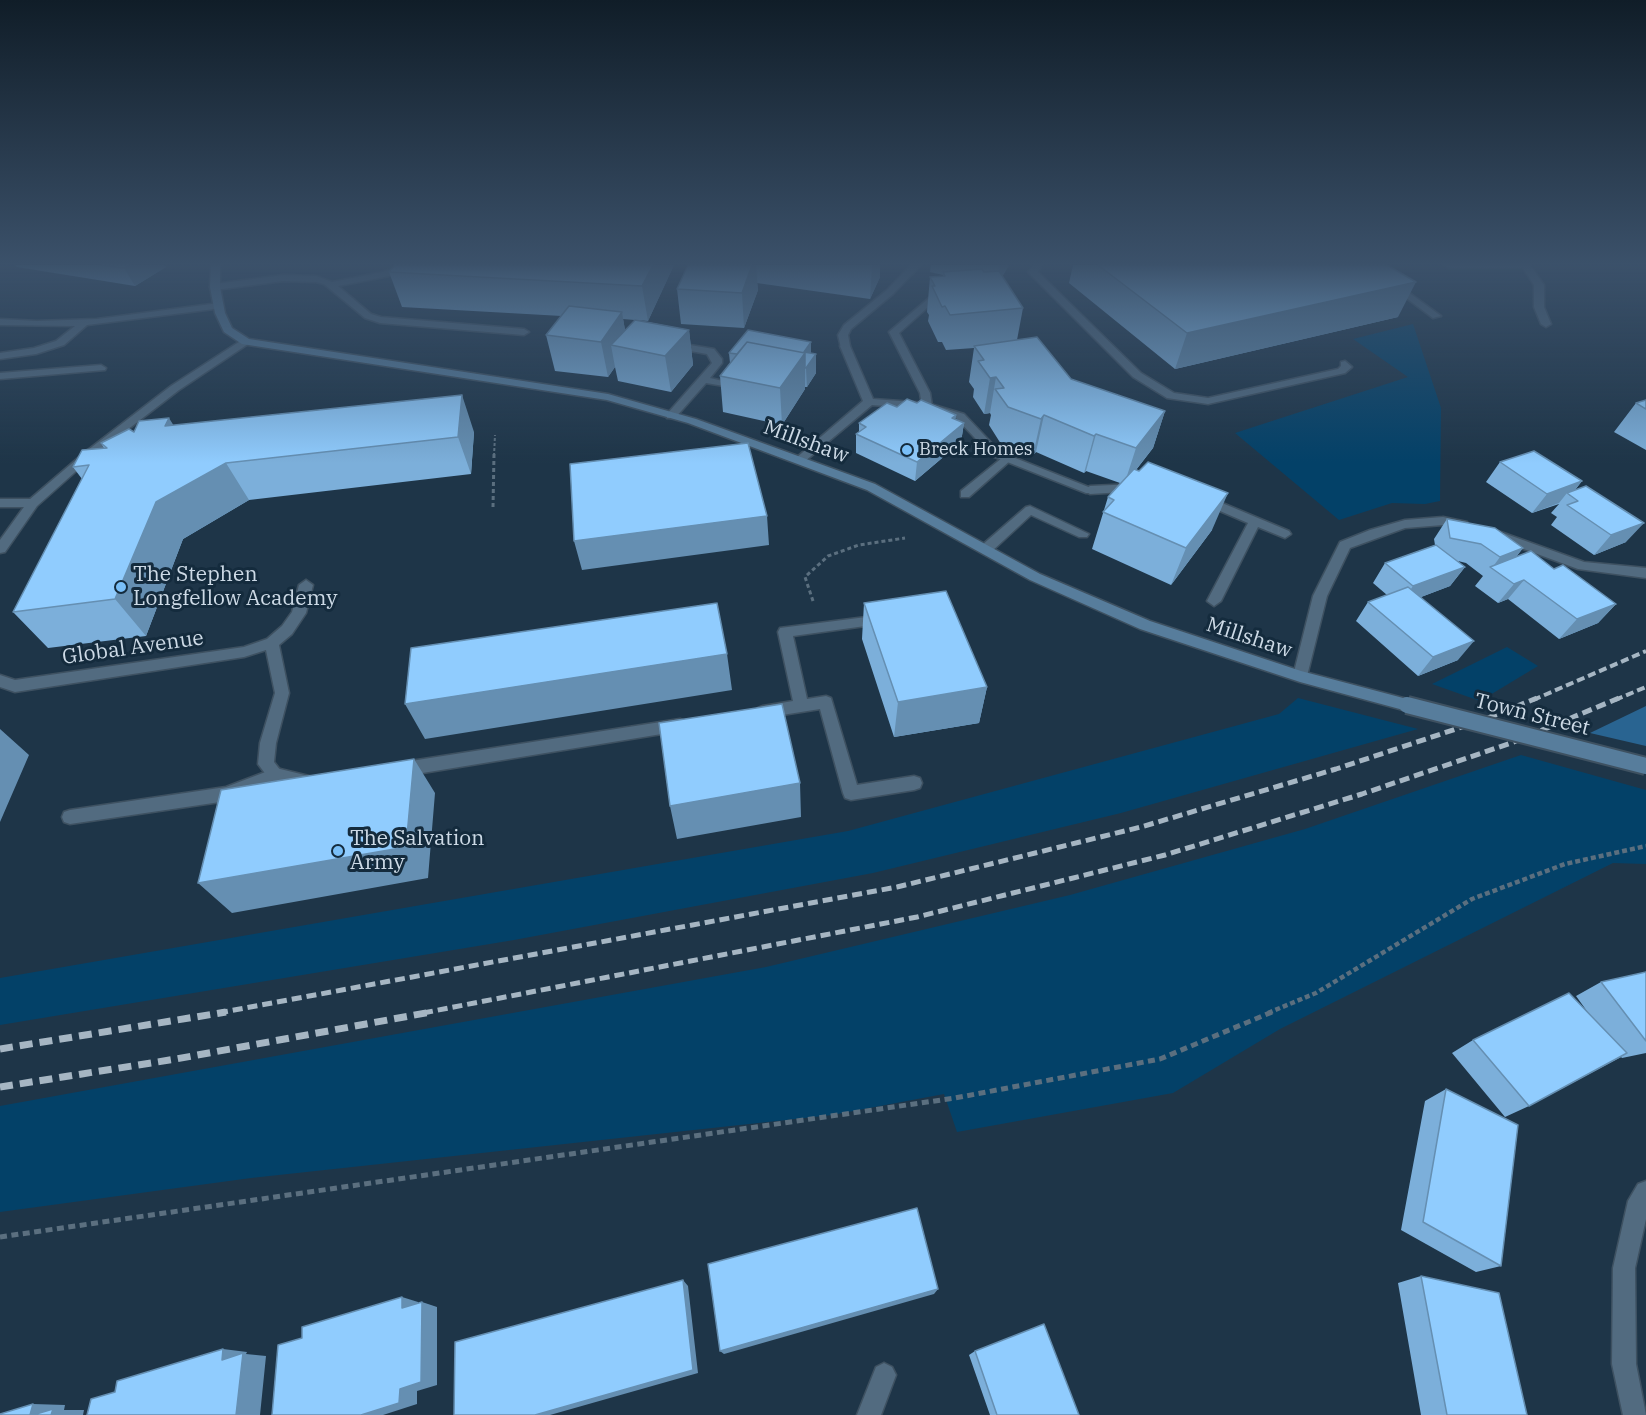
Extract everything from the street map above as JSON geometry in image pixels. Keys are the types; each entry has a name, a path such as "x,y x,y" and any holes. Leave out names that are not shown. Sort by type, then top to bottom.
{"street":[{"path":"31,373 74,331"},
{"path":"0,549 33,503 88,455 175,388 246,342 230,331"},
{"path":"512,331 524,332"},
{"path":"845,331 843,335 845,346 868,402"},
{"path":"895,331 925,393 927,406"},
{"path":"1093,331 1137,375 1171,396 1208,401 1341,371 1347,367 1345,364"},
{"name":"Millshaw","path":"246,342 608,397 671,416 800,460 871,488 1035,577 1145,625 1300,676 1407,705"},
{"path":"0,356 36,351 60,343"},
{"path":"665,344 715,354 717,363 671,416"},
{"path":"0,376 101,368"},
{"path":"703,380 732,386"},
{"path":"800,460 868,402 927,406 960,416 996,454 1090,490 1149,487"},
{"path":"965,494 1007,458"},
{"path":"1193,495 1285,534"},
{"path":"0,503 33,503"},
{"path":"986,549 1030,510 1083,534"},
{"path":"1214,601 1255,521"},
{"path":"1300,676 1320,597 1345,545 1374,533 1405,524 1443,521 1480,528 1583,566 1646,573"},
{"name":"Global Avenue","path":"0,681 15,686 244,652 272,643 287,630 299,613 306,585"},
{"path":"801,706 785,632 900,618"},
{"path":"272,643 282,693 268,743 266,764 276,775 293,781 328,781"},
{"path":"743,715 826,702 851,792 914,783"},
{"name":"Town Street","path":"1407,705 1646,766"},
{"path":"386,772 696,723"},
{"path":"70,817 227,794 276,775"},
{"path":"1635,1415 1624,1364 1624,1268 1639,1201 1646,1192"},
{"path":"869,1415 884,1375"}],"path":[{"path":"493,507 495,435"},
{"path":"821,628 805,577 828,556 859,545 956,533"},
{"path":"0,1237 955,1098 1160,1059 1316,993 1472,899 1565,864 1646,846"}],"shaded area":[{"path":"1385,331 1415,331 1441,408 1440,501 1425,504 1392,503 1339,520 1235,433 1408,377 1353,339"},
{"path":"1507,647 1538,666 1480,701 1432,684"},
{"path":"1298,698 1418,729 1121,813 873,873 514,940 0,1025 0,978 848,831 1279,714"},
{"path":"1646,706 1646,746 1590,733"},
{"path":"1521,755 1646,790 1646,864 1613,863 1280,1029 1173,1093 957,1132 944,1094 832,1115 251,1178 0,1212 0,1106 766,967 1070,895 1305,829"}],"building":[{"path":"549,331 609,331 601,342 546,335"},
{"path":"624,331 688,331 665,356 611,345"},
{"path":"747,331 753,331 811,342 804,352 816,354 805,368 805,353 747,342 737,354 729,353"},
{"path":"1037,337 1071,379 1165,411 1136,448 1096,434 1094,436 1044,415 1041,419 1008,407 995,389 1004,388 996,377 990,378 978,361 984,360 974,346"},
{"path":"747,342 805,353 780,388 720,376"},
{"path":"462,395 458,437 226,463 156,502 115,599 13,612 89,465 73,467 82,450 107,448 101,443 129,429 134,432 139,421 169,418 165,426"},
{"path":"907,399 917,403 921,400 956,415 952,418 964,423 917,462 856,434 866,427 859,423 887,403 897,407"},
{"path":"1646,400 1646,409 1636,403"},
{"path":"748,443 767,516 574,541 570,464"},
{"path":"1534,451 1582,481 1547,494 1500,462"},
{"path":"1148,462 1228,493 1186,548 1103,512 1114,500 1108,497 1134,469 1139,471"},
{"path":"1586,486 1644,523 1611,535 1567,505 1578,501 1567,493"},
{"path":"1447,519 1495,528 1523,548 1500,557 1481,544 1450,538"},
{"path":"1436,545 1465,567 1413,586 1385,563"},
{"path":"1531,551 1554,569 1563,565 1616,604 1577,619 1524,580 1514,584 1490,567"},
{"path":"1408,587 1474,641 1433,657 1368,602"},
{"path":"946,591 987,687 898,702 864,603"},
{"path":"717,603 727,654 405,704 411,648"},
{"path":"782,704 800,783 670,806 659,723"},
{"path":"414,759 406,847 198,883 221,790"},
{"path":"1646,972 1646,1041 1601,982"},
{"path":"1569,993 1627,1053 1529,1106 1473,1040"},
{"path":"1446,1089 1518,1125 1501,1266 1423,1222"},
{"path":"917,1208 938,1289 720,1351 708,1264"},
{"path":"1421,1276 1499,1293 1527,1415 1447,1415"},
{"path":"683,1280 693,1370 535,1415 454,1415 455,1342"},
{"path":"402,1297 402,1308 422,1302 421,1382 400,1389 399,1403 361,1415 272,1415 278,1345 302,1338 302,1327"},
{"path":"1044,1324 1079,1415 997,1415 975,1351"},
{"path":"223,1349 222,1360 243,1353 236,1415 87,1415 91,1399 115,1392 117,1381"},
{"path":"33,1404 30,1415 0,1415 0,1414"},
{"path":"53,1409 51,1415 33,1415"}],"railway":[{"path":"1533,700 1646,651"},
{"path":"1615,700 1646,687"},
{"path":"218,1013 897,887 1141,827 1336,769 1483,720 1537,698"},
{"path":"423,1013 917,917 1165,855 1362,794 1511,743 1619,698"},
{"path":"0,1049 226,1012"},
{"path":"0,1087 176,1059 431,1012"}],"place":[{"name":"Breck Homes","path":"907,450"},
{"name":"The Stephen Longfellow Academy","path":"121,587"},
{"name":"The Salvation Army","path":"338,851"}]}
